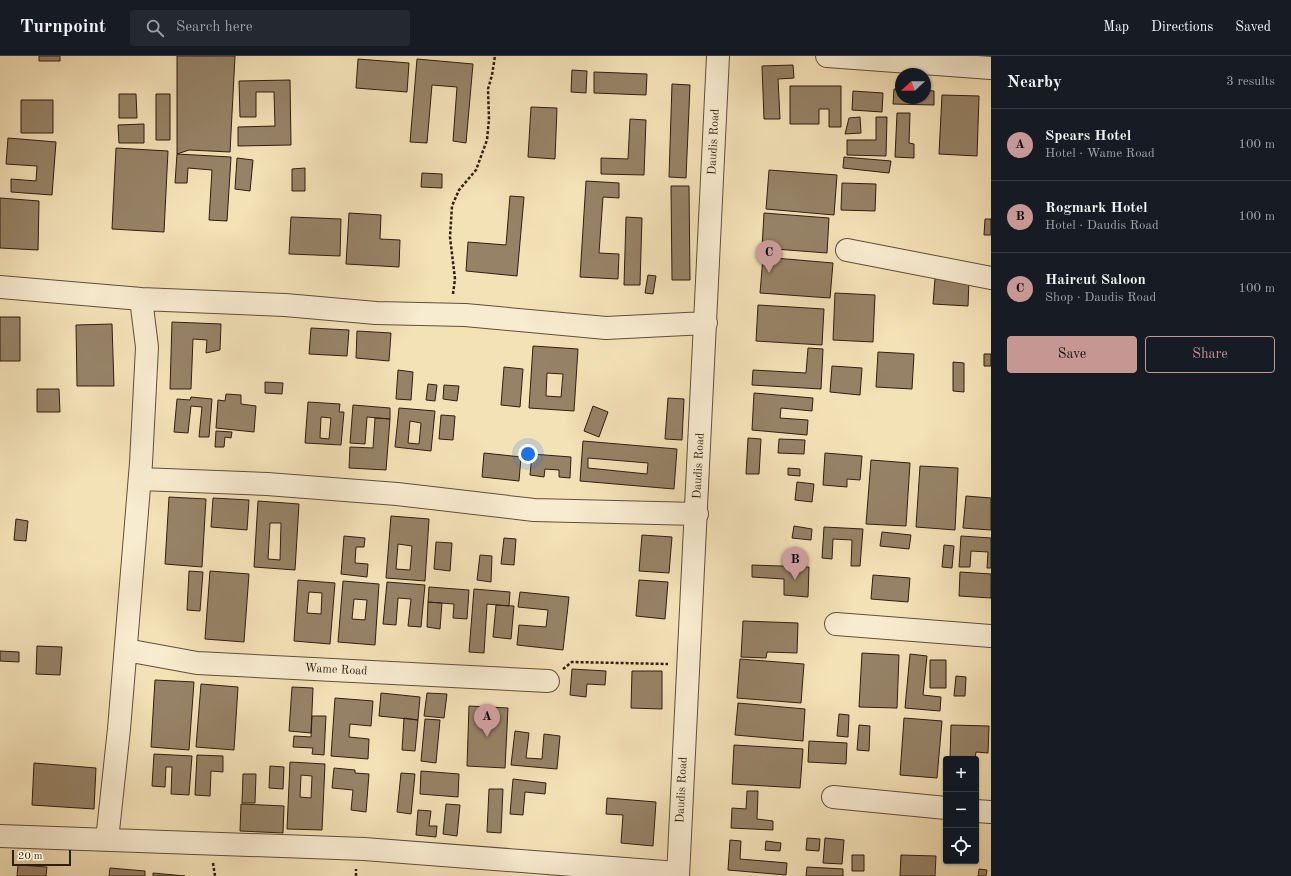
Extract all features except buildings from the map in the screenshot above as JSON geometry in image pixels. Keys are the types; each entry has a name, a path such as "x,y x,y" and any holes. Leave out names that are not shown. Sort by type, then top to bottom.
{"street":[{"name":"Daudis Road","path":"678,874 697,514 718,56"},
{"path":"827,56 991,68"},
{"path":"847,250 991,278"},
{"path":"0,288 141,299 286,305 376,313 451,315 606,328 706,323"},
{"path":"107,840 119,729 140,479 147,347 141,299"},
{"path":"140,479 275,484 397,494 534,510 697,514"},
{"path":"836,624 991,636"},
{"name":"Wame Road","path":"126,650 197,663 548,681"},
{"path":"833,797 943,808"},
{"path":"979,811 991,812"},
{"path":"0,836 364,849 678,874"}],"path":[{"path":"451,315 455,279 450,237 452,206 459,190 476,170 487,140 489,119 488,89 492,75 494,56"},
{"path":"548,681 572,662 688,664"}],"place":[{"name":"Haircut Saloon","path":"769,273"},
{"name":"Rogmark Hotel","path":"795,580"},
{"name":"Spears Hotel","path":"487,737"}]}
